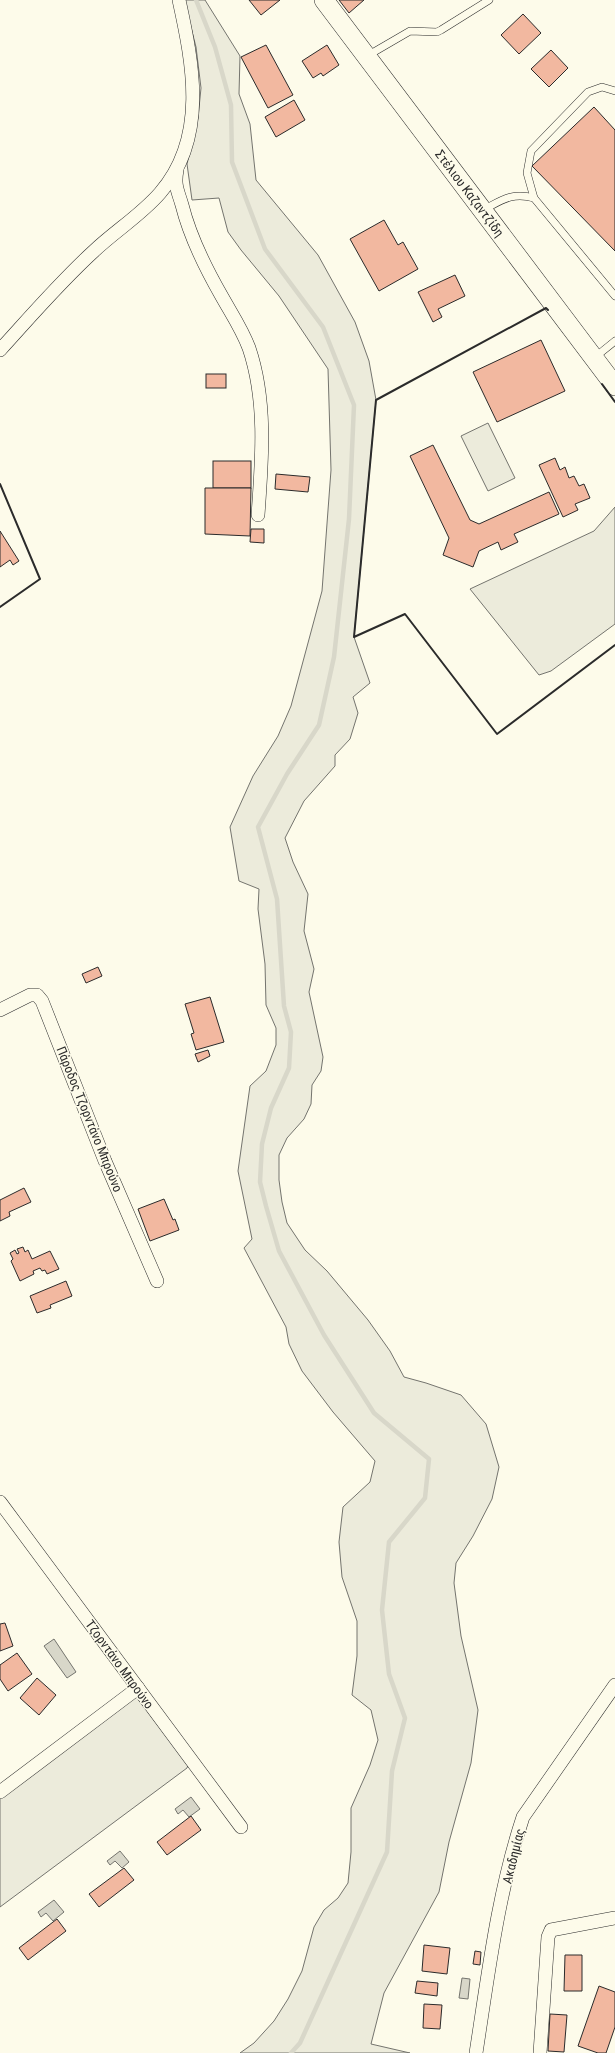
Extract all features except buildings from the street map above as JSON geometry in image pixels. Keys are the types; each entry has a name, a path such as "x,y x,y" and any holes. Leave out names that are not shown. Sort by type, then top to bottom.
{"main road":[{"name":"Στέλιου Καζαντζίδη","path":"329,2 367,56 615,386"}],"street":[{"path":"179,0 191,56 194,86 192,112 186,144 178,167 175,184 194,239 212,279 244,336 252,358 260,414 261,467 258,515"},
{"path":"0,350 94,251 158,195 178,167"},
{"name":"Πάροδος Τζορντάνο Μπρούνο","path":"0,1010 30,995 37,995 42,1000 106,1161 157,1281"},
{"name":"Τζορντάνο Μπρούνο","path":"0,1502 241,1827"},
{"name":"Ακαδημίας","path":"476,2053 500,1910 516,1839 523,1817 615,1685"},
{"path":"0,1792 138,1688"},
{"path":"540,2053 548,1937 551,1930 615,1918"}],"lane":[{"path":"367,56 410,31 418,30 433,32 441,30 489,0"},
{"path":"615,91 602,87 588,92 531,151 527,173 534,198 615,296"},
{"path":"483,210 508,197 522,195 534,198"},
{"path":"594,358 615,342"}],"shaded area":[{"path":"184,0 205,0 240,56 239,94 250,124 256,180 318,255 355,322 369,361 376,400 354,637 370,683 353,697 358,713 350,739 335,755 335,766 304,801 285,838 293,862 308,894 304,931 314,969 309,992 323,1057 321,1071 312,1085 311,1104 304,1119 287,1138 279,1155 279,1180 282,1202 287,1223 305,1250 327,1271 368,1320 390,1351 404,1377 461,1395 486,1424 499,1467 492,1499 473,1536 456,1563 454,1583 461,1636 478,1710 471,1763 449,1842 439,1892 384,1993 371,2044 410,2053 240,2053 254,2043 274,2021 288,1999 302,1971 314,1927 324,1910 338,1898 348,1883 351,1852 351,1808 370,1765 378,1740 371,1710 352,1695 357,1656 357,1621 342,1577 339,1542 343,1507 370,1482 375,1461 333,1412 302,1371 289,1344 286,1327 244,1248 252,1239 238,1171 250,1086 266,1071 276,1045 276,1028 266,1005 265,964 258,909 259,889 239,881 230,827 253,776 278,736 291,706 322,591 331,470 328,369 279,296 228,232 219,198 192,200 187,164 198,118 201,88 196,47"},
{"path":"488,423 515,478 488,491 461,436"},
{"path":"615,507 615,624 551,671 539,675 470,589 594,531"},
{"path":"54,1639 76,1672 67,1678 44,1646"},
{"path":"135,1695 188,1765 187,1768 0,1907 0,1796"},
{"path":"191,1797 200,1809 189,1817 183,1810 178,1814 175,1809"},
{"path":"120,1851 129,1862 122,1868 115,1861 110,1865 107,1861"},
{"path":"54,1900 64,1912 53,1921 46,1913 41,1917 38,1912"},
{"path":"462,1978 470,1979 468,1999 459,1998"}],"waterway":[{"path":"196,0 215,47 231,105 232,162 265,249 323,327 354,405 349,519 334,657 319,725 287,774 258,827 277,899 284,1006 291,1032 289,1068 271,1108 262,1144 260,1182 279,1251 324,1335 374,1413 429,1459 425,1498 389,1542 382,1610 389,1674 405,1718 392,1771 387,1852 300,2043 291,2053"}],"wall":[{"path":"548,310 546,308 376,400 354,637 405,614 497,734 615,645"},
{"path":"602,384 615,402"},
{"path":"0,484 40,579 0,607"}]}
